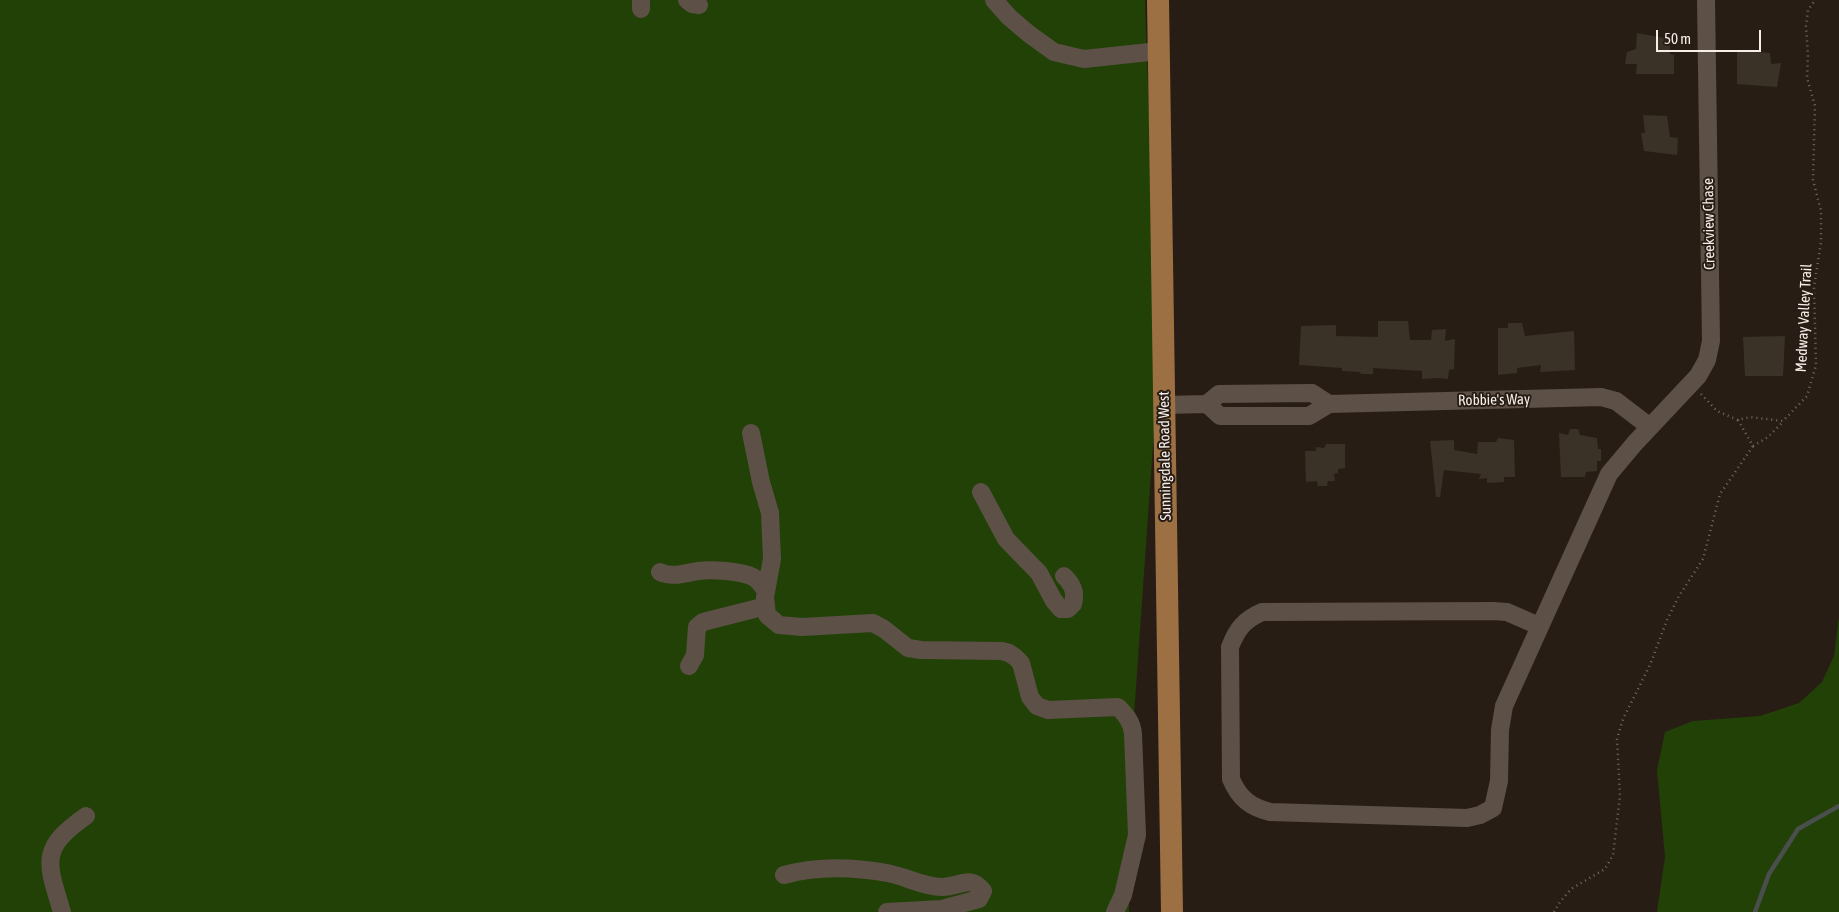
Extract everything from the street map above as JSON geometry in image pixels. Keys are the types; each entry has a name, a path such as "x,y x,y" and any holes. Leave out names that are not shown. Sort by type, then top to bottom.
{"main road":[{"name":"Sunningdale Road West","path":"1158,0 1172,912"}],"street":[{"path":"994,0 1009,18 1054,52 1084,59 1159,52"},
{"name":"Creekview Chase","path":"1539,626 1508,612 1493,611 1262,612 1250,617 1241,624 1230,647 1231,779 1236,791 1246,802 1270,812 1467,818 1480,815 1493,808 1499,781 1500,730 1504,706 1609,474 1635,443 1698,376 1706,360 1711,340 1706,0"},
{"name":"Robbie's Way","path":"1164,405 1207,404 1220,416 1309,416 1329,404 1601,397 1616,401 1650,427"},
{"path":"752,433 761,482 770,513 772,559 766,599 766,615 780,625 802,627 873,623 884,629 908,648 921,650 1002,651 1010,653 1016,656 1021,663 1030,697 1038,706 1048,710 1118,707 1126,715 1132,727 1137,835 1123,895 1115,912"},
{"path":"981,492 1006,539 1039,573 1054,601 1061,609 1068,609 1073,604 1074,590 1071,583 1064,576"},
{"path":"660,572 673,576 701,570 742,573 758,580 766,599"},
{"path":"689,666 695,655 697,627 702,622 766,599"},
{"path":"62,912 50,870 50,857 57,840 86,816"},
{"path":"784,875 806,869 849,869 888,873 920,883 942,887 971,882 978,884 984,891 979,899 942,908 887,912"}],"path":[{"name":"Medway Valley Trail","path":"1554,912 1572,889 1605,869 1613,855 1620,796 1617,739 1623,719 1650,665 1667,620 1679,596 1703,559 1720,494 1753,446 1768,437 1808,396 1816,365 1814,287 1821,242 1821,211 1813,180 1815,106 1807,78 1806,26 1808,10 1815,0"},
{"path":"1691,384 1717,411 1738,420 1753,446"},
{"path":"1738,420 1750,417 1783,421"}],"green space":[{"path":"0,0 1145,0 1158,373 1128,802 1129,912 0,912"},
{"path":"1839,616 1839,912 1657,912 1665,857 1657,770 1665,732 1693,721 1760,716 1799,703 1822,682 1834,656"}],"building":[{"path":"1637,33 1670,39 1670,54 1674,55 1674,74 1636,74 1637,64 1625,64 1627,52 1636,49"},
{"path":"1737,50 1770,53 1771,64 1781,63 1777,87 1737,84"},
{"path":"1643,115 1667,116 1670,137 1678,138 1677,155 1644,151 1641,133 1645,133"},
{"path":"1378,321 1408,321 1410,340 1431,340 1432,330 1446,329 1445,341 1455,339 1454,369 1449,370 1448,379 1422,379 1422,371 1373,368 1373,374 1361,374 1360,372 1342,371 1342,368 1299,365 1301,326 1336,325 1336,336 1378,337"},
{"path":"1508,323 1522,323 1525,336 1574,331 1575,370 1540,372 1541,365 1517,368 1517,373 1498,375 1498,328 1508,328"},
{"path":"1785,336 1783,376 1745,376 1743,337"},
{"path":"1570,429 1578,429 1580,435 1597,438 1598,449 1601,449 1601,461 1597,461 1597,471 1586,472 1585,477 1561,477 1559,433 1568,435"},
{"path":"1498,438 1514,440 1515,477 1504,477 1504,482 1487,483 1487,478 1479,479 1481,474 1444,470 1440,497 1436,497 1430,441 1454,440 1454,450 1477,454 1478,442 1496,442"},
{"path":"1326,444 1345,444 1345,468 1338,469 1338,473 1334,474 1335,481 1328,481 1327,486 1318,486 1317,481 1306,482 1305,451 1316,451 1316,447 1324,448"}],"waterway":[{"path":"1755,912 1769,874 1798,829 1839,806"}]}
